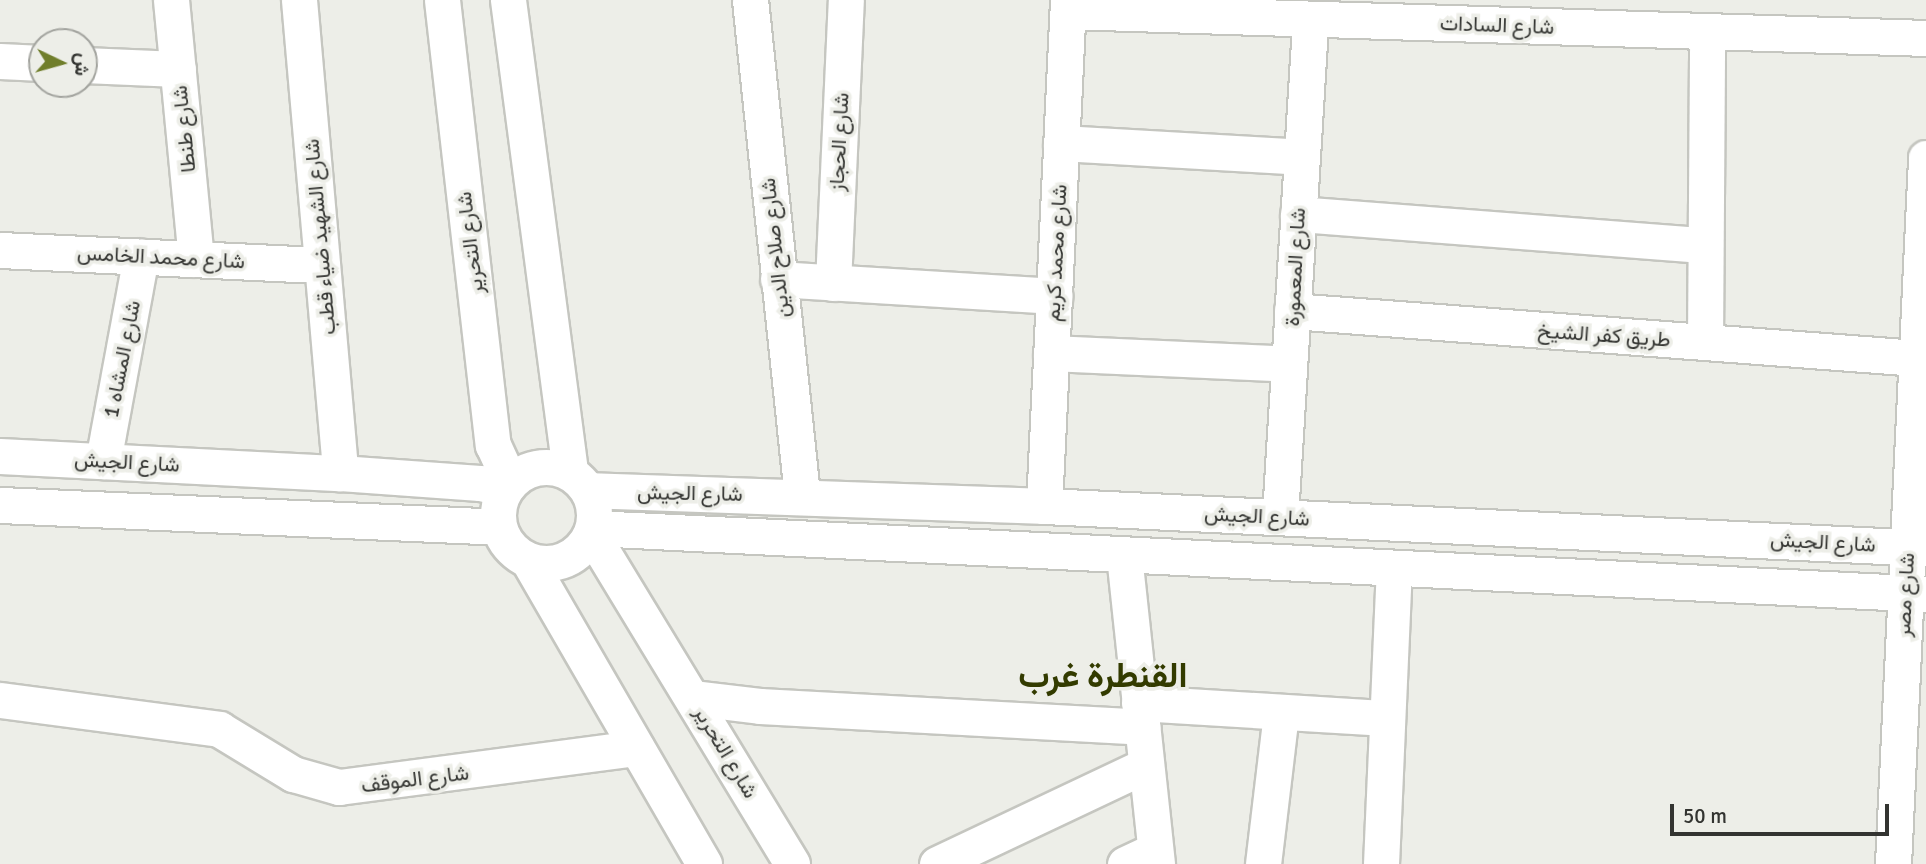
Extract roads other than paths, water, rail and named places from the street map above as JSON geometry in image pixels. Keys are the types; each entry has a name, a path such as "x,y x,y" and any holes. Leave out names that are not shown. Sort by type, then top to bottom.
{"street":[{"name":"شارع طنطا","path":"171,0 196,259"},
{"name":"شارع الشهيد ضياء قطب","path":"299,0 340,473"},
{"name":"شارع التحرير","path":"442,0 493,445 508,486"},
{"path":"508,0 579,481 593,503 592,531 578,551 558,562 528,561"},
{"name":"شارع صلاح الدين","path":"750,0 802,496"},
{"name":"شارع الحجاز","path":"833,283 846,0"},
{"name":"شارع السادات","path":"1068,6 1310,19 1494,12 1707,31 1926,38"},
{"name":"شارع محمد كريم","path":"1044,506 1068,6"},
{"name":"شارع المعمورة","path":"1279,516 1310,19"},
{"path":"1705,342 1707,31"},
{"path":"0,61 28,62"},
{"path":"98,66 178,69"},
{"path":"1061,144 1301,156"},
{"name":"شارع مصر","path":"1893,864 1916,594 1917,358 1926,158"},
{"path":"1298,214 1705,245"},
{"name":"شارع محمد الخامس","path":"0,250 322,265"},
{"name":"شارع المشاه 1","path":"103,461 141,256"},
{"path":"778,279 1054,296"},
{"name":"طريق كفر الشيخ","path":"1292,311 1917,358"},
{"path":"1051,354 1289,364"},
{"name":"شارع الجيش","path":"0,456 340,473 508,486 545,466 579,481 802,496 1917,547"},
{"path":"508,486 499,527 509,548 528,561 704,864"},
{"path":"0,505 499,527"},
{"path":"1318,565 1322,519"},
{"name":"شارع التحرير","path":"592,531 792,864"},
{"name":"شارع الجيش","path":"592,531 1916,594"},
{"path":"1124,555 1146,765 1146,859"},
{"path":"1381,864 1394,568"},
{"path":"694,698 760,706 1140,715 1281,712 1388,718"},
{"name":"شارع الموقف","path":"0,700 219,729 293,774 339,788 636,748"},
{"path":"1263,864 1281,712"},
{"path":"937,864 1146,765"}],"district":[{"name":"القنطرة غرب","path":"1103,676"}]}
